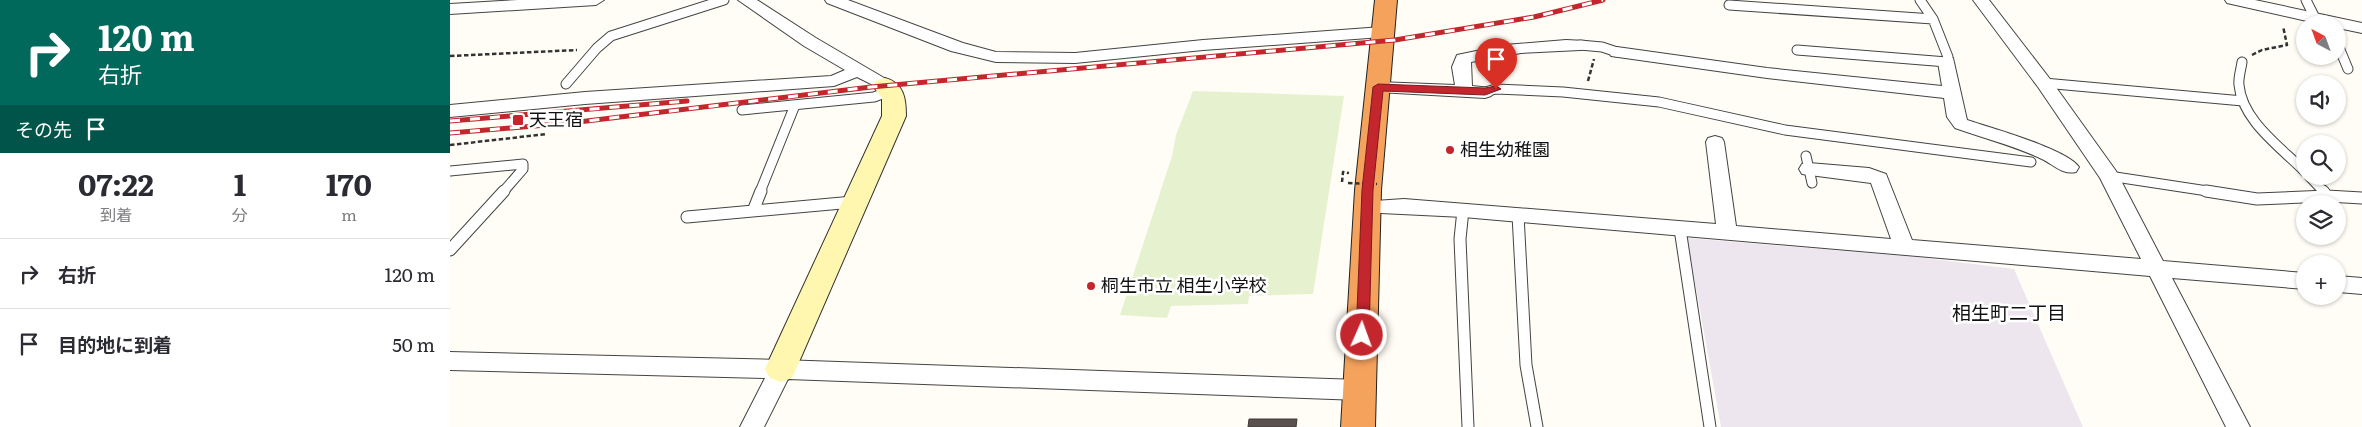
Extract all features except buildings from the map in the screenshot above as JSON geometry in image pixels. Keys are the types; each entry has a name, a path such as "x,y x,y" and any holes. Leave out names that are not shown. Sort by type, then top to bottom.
{"highway":[{"path":"1358,427 1378,87 1386,0"}],"street":[{"path":"450,9 596,0"},
{"path":"746,0 810,42 888,89 896,103 894,116 858,202 781,370 752,427"},
{"path":"833,0 929,37 984,55 1042,58 1106,55 1382,32"},
{"path":"1981,0 2044,83 2108,174 2238,427"},
{"path":"2233,0 2301,15"},
{"path":"2346,25 2362,28"},
{"path":"1464,90 1461,67 1463,60 1478,55 1559,44 1580,46"},
{"path":"1617,52 1767,73 1952,94"},
{"path":"1947,62 1956,117 1961,124 2049,155 2070,167"},
{"path":"450,111 585,98 834,80 859,70"},
{"path":"1378,87 1485,92"},
{"path":"1715,142 1727,234"},
{"path":"2030,162 2108,174"},
{"path":"1809,169 1869,174 1879,179 1904,247"},
{"path":"1372,196 1404,206 2296,280"},
{"path":"2346,285 2362,286"},
{"path":"450,361 781,370 1360,390"}],"lane":[{"path":"566,84 596,48 611,36 724,0"},
{"path":"1797,50 1947,62 1948,57 1934,20 1920,0"},
{"path":"2306,0 2320,15"},
{"path":"1729,5 1760,4 1934,20"},
{"path":"1580,46 1602,47 1617,52"},
{"path":"2242,62 2238,88 2243,101 2269,136 2296,162"},
{"path":"2346,63 2348,68"},
{"path":"2044,83 2243,101"},
{"path":"742,110 874,97 888,89"},
{"path":"1485,92 1496,89 1588,94 1659,102 1785,130 2030,162"},
{"path":"753,211 795,104"},
{"path":"450,171 523,164 523,169 472,229 450,250"},
{"path":"2108,174 2257,199 2296,197"},
{"path":"2317,185 2326,195"},
{"path":"2346,197 2362,198"},
{"path":"687,217 858,202"},
{"path":"1463,210 1460,239 1468,427"},
{"path":"1518,215 1526,365 1537,427"},
{"path":"1680,229 1710,427"}],"path":[{"path":"2242,62 2258,51 2287,45 2281,10"},
{"path":"1580,46 1582,50 1598,52 1590,67 1588,94"},
{"path":"450,56 558,51"},
{"path":"450,145 547,134"},
{"path":"1348,183 1372,196"}],"shaded area":[{"path":"1687,238 1917,257 2014,269 2083,427 1721,427"}],"green space":[{"path":"1193,91 1344,96 1313,294 1249,296 1248,304 1171,306 1167,318 1120,315 1172,156 1176,135"}],"railway":[{"path":"450,133 570,123 871,87 1395,40 1534,17 1603,0"},
{"path":"450,121 687,101"}],"place":[{"name":"天王宿","path":"518,120"},
{"name":"相生幼稚園","path":"1450,150"},
{"name":"桐生市立 相生小学校","path":"1091,286"}],"district":[{"name":"相生町二丁目","path":"2009,313"}],"route":[{"path":"1362,335 1368,190 1378,87 1485,92 1496,89"}]}
